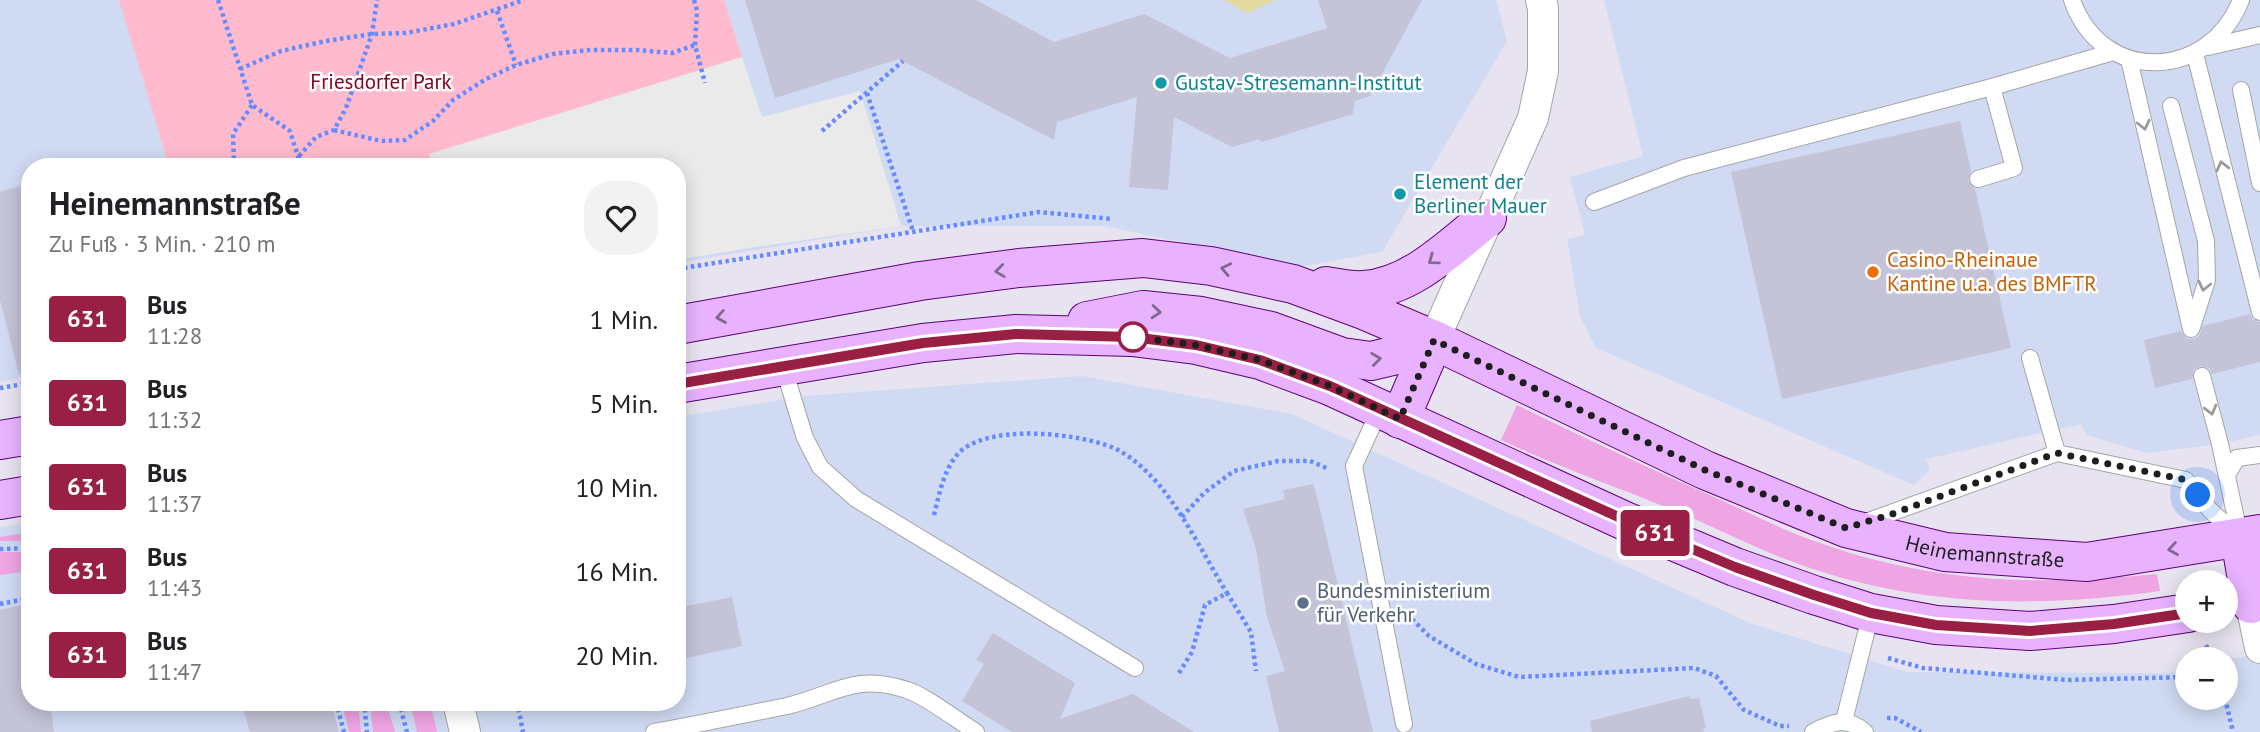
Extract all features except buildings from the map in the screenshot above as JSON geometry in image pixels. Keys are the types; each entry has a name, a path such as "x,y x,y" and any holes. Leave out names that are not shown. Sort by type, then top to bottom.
{"main road":[{"path":"1293,284 1365,290 1401,281 1488,218"},
{"name":"Heinemannstraße","path":"686,323 920,281 1019,268 1143,258 1211,266 1293,284 1366,311 1434,340 1705,470 1846,528 1945,552 2087,562 2250,536"},
{"path":"686,382 923,343 1016,334 1143,310 1236,323 1271,331 1342,357 1371,361 1401,354 1434,340"},
{"path":"1016,334 1132,337 1196,345 1260,360 1330,386 1625,521 1735,567 1871,613 1936,625 2030,631 2114,624 2175,615"},
{"path":"1390,414 1434,340"},
{"path":"0,440 21,436"},
{"path":"0,500 21,496"},
{"path":"2246,604 2250,536"}],"street":[{"path":"1434,340 1533,118 1544,71 1541,0"},
{"path":"2246,604 2260,648"},
{"path":"460,711 465,732"}],"lane":[{"path":"2072,0 2091,34 2121,55 2159,63 2178,60 2200,51 2260,35"},
{"path":"2200,51 2223,32 2241,0"},
{"path":"2200,51 2240,239 2260,311"},
{"path":"1594,202 1684,168 2121,55"},
{"path":"2121,55 2191,329 2207,281 2206,242 2171,106"},
{"path":"1978,178 2014,168 1992,87"},
{"path":"2241,90 2260,183"},
{"path":"2240,239 2260,259"},
{"path":"2030,358 2057,453"},
{"path":"783,366 805,439 820,467 856,499 1135,668"},
{"path":"2202,376 2227,475 2250,536"},
{"path":"1390,414 1354,466 1404,724"},
{"path":"1846,528 1892,514 2057,453 2186,480 2210,510 2250,536"},
{"path":"2227,475 2238,458 2260,455"},
{"path":"1844,721 1871,613"},
{"path":"654,732 806,702 836,688 863,683 909,690 976,732"},
{"path":"1814,731 1844,721 1857,724 1865,732"}],"path":[{"path":"218,0 252,105 290,131 298,157"},
{"path":"334,130 346,108 372,34 377,0"},
{"path":"240,69 281,51 326,41 372,34 406,33 454,24 524,0"},
{"path":"694,0 697,11 695,45 705,83"},
{"path":"497,11 516,65"},
{"path":"298,157 316,137 334,130 382,141 405,140 433,121 453,100 485,79 516,65 566,52 625,50 672,53 695,45"},
{"path":"822,131 903,61"},
{"path":"867,93 913,232"},
{"path":"234,158 233,134 252,105"},
{"path":"0,388 21,384"},
{"path":"937,549 934,515 942,480 957,454 984,438 1019,432 1067,437 1112,447 1150,474 1182,517 1251,632 1256,671"},
{"path":"1182,517 1205,493 1234,471 1278,461 1310,461 1330,469 1360,495"},
{"path":"0,549 21,548"},
{"path":"1378,587 1429,636 1476,664 1519,677 1694,668 1716,676 1744,710 1780,726 1800,726 1814,731"},
{"path":"1179,673 1192,652 1205,605 1227,593"},
{"path":"0,604 21,599"},
{"path":"1861,651 1923,668 2054,679 2175,677"},
{"path":"2228,710 2233,732"},
{"path":"338,711 344,732"},
{"path":"365,711 367,732"},
{"path":"401,711 407,732"},
{"path":"519,711 523,732"}],"shaded area":[{"path":"0,0 1496,0 1507,41 1382,252 1298,267 1105,226 901,226 686,262 686,158 21,158 21,378 0,382"},
{"path":"1224,0 1275,0 1247,13"},
{"path":"1604,0 2260,0 2260,435 2220,444 2147,453 2087,435 2081,424 1926,459 1930,470 1914,485 1596,348 1580,316 1567,239 1585,235 1570,177 1643,156"},
{"path":"742,57 762,117 860,91 901,226 686,258 686,158 430,158 429,154"},
{"path":"1082,376 1292,414 1750,623 1907,672 2175,672 2175,710 2238,710 2238,658 2260,653 2260,732 0,732 0,527 21,524 21,711 686,711 686,416 804,396"},
{"path":"1517,405 1778,526 1862,556 1925,571 1994,579 2076,580 2157,574 2160,591 2069,600 1980,600 1893,590 1849,580 1787,560 1501,440"},
{"path":"21,534 21,541 0,541 0,537"},
{"path":"0,552 21,552 21,572 0,575"},
{"path":"344,711 359,711 361,732 349,732"},
{"path":"371,711 389,711 395,732 373,732"},
{"path":"412,711 432,711 437,732 417,732"}],"green space":[{"name":"Friesdorfer Park","path":"119,0 724,0 742,57 430,154 431,158 167,158"}],"bus line":[{"name":"631","path":"686,382 923,343 1016,334 1132,337 1196,345 1260,360 1330,386 1575,498 1735,567 1871,613 1936,625 2030,631 2114,624 2175,615"}],"place":[{"name":"Gustav-Stresemann-Institut","path":"1161,83"},
{"name":"Element der Berliner Mauer","path":"1400,194"},
{"name":"Casino-Rheinaue Kantine u.a. des BMFTR","path":"1873,272"},
{"name":"Bundesministerium für Verkehr","path":"1303,603"}],"route":[{"path":"1133,337 1196,345 1260,360 1330,386 1400,419 1434,340 1705,470 1846,528 1892,514 2057,453 2186,480 2198,495"}]}
